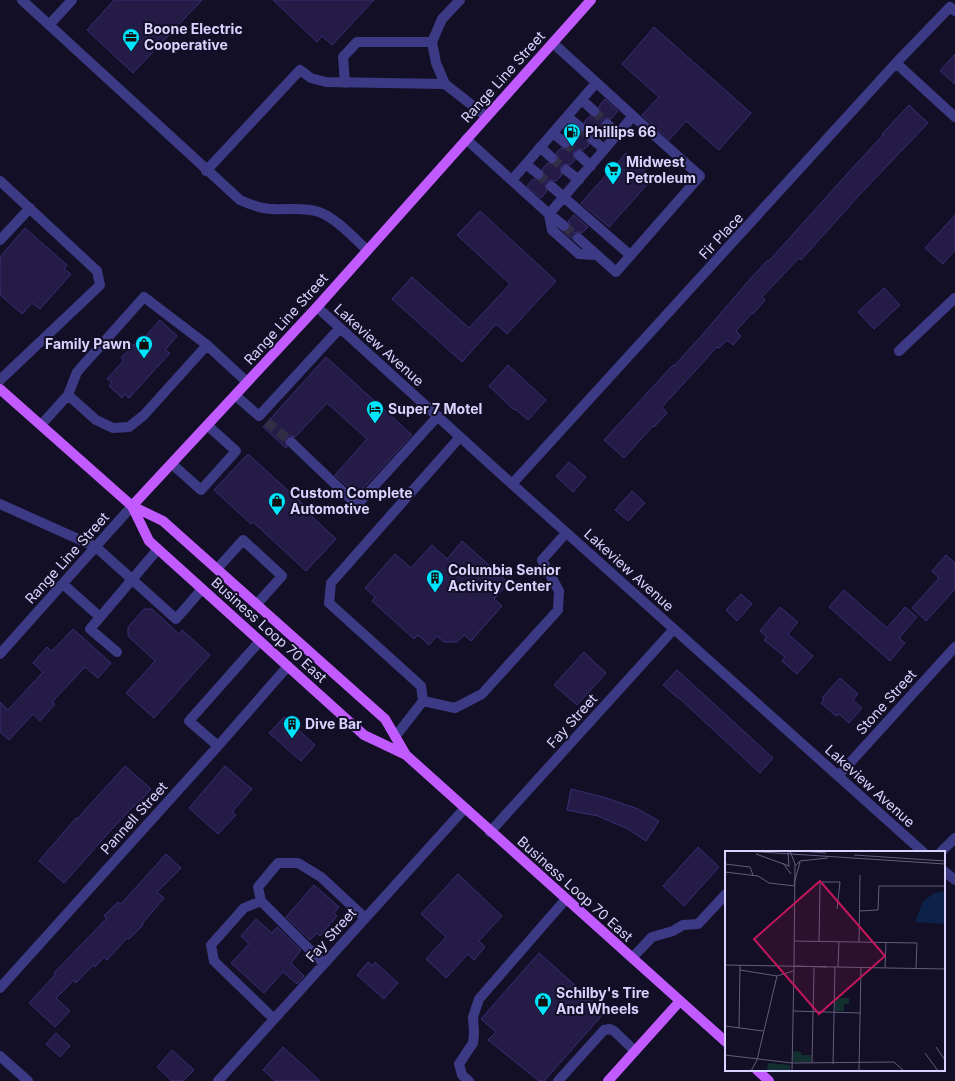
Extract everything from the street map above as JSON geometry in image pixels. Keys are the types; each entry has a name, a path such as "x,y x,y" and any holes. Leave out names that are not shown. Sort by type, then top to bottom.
{"main road":[{"name":"Range Line Street","path":"132,506 317,307 591,0"},
{"name":"Business Loop 70 East","path":"0,389 132,506 163,521 386,719 406,755"},
{"name":"Business Loop 70 East","path":"132,506 149,541 202,589 364,735 406,755 490,832 725,1041"},
{"path":"608,1081 680,1001"},
{"path":"758,1071 769,1081"}],"street":[{"path":"22,0 50,24 206,171 240,200 255,207 271,209 304,209 320,212 334,220 367,250"},
{"path":"50,24 72,0"},
{"path":"460,0 442,19 432,42 436,63 445,84 487,117"},
{"name":"Fir Place","path":"512,484 896,63 953,9"},
{"path":"345,83 343,57 357,42 432,42"},
{"path":"553,43 700,176 616,272 578,238"},
{"path":"896,63 955,117"},
{"path":"206,171 300,70 311,78 326,82 445,84"},
{"path":"512,180 596,83"},
{"path":"582,100 594,112"},
{"path":"549,214 633,116"},
{"path":"568,117 580,127"},
{"path":"607,124 618,134"},
{"path":"554,133 565,143"},
{"path":"466,139 564,226"},
{"path":"593,140 604,149"},
{"path":"540,147 552,158"},
{"path":"579,155 591,166"},
{"path":"526,164 538,174"},
{"path":"566,170 578,180"},
{"path":"0,181 97,271 100,285 0,380"},
{"path":"551,186 630,255"},
{"path":"0,240 30,208"},
{"path":"549,214 552,230 579,254 596,254"},
{"path":"41,425 68,395 76,372 144,297 207,345 247,382"},
{"path":"899,351 955,298"},
{"name":"Lakeview Avenue","path":"317,307 566,533 922,851"},
{"path":"235,395 263,419 340,328"},
{"path":"68,395 96,420 114,428 129,427 144,415 207,345"},
{"path":"291,442 357,505 438,416"},
{"path":"172,464 201,490 236,451 207,425"},
{"path":"395,737 422,701 421,686 329,603 330,583 460,437"},
{"path":"0,504 96,547 176,619 202,589"},
{"name":"Range Line Street","path":"0,654 132,506"},
{"path":"422,701 455,708 482,694 558,610 559,591 542,560 566,533"},
{"path":"217,569 243,540 282,576 257,604"},
{"path":"117,652 90,629 158,549"},
{"path":"63,584 100,617"},
{"name":"Fay Street","path":"490,832 674,629"},
{"path":"218,746 189,721 260,641"},
{"name":"Stone Street","path":"838,776 955,647"},
{"name":"Pannell Street","path":"0,988 288,666"},
{"name":"Fay Street","path":"218,1081 465,808"},
{"path":"942,851 955,838"},
{"path":"324,964 261,901 258,887 278,863 298,863 321,877 365,918"},
{"path":"945,872 955,880"},
{"path":"632,958 652,937 673,931 683,926 698,924 725,895"},
{"path":"470,1081 462,1074 459,1064 473,1044 473,1017 479,999 566,899"},
{"path":"261,901 244,908 211,945 214,961 274,1019"},
{"path":"558,1081 604,1030 610,1029 614,1031 635,1051"},
{"path":"0,1056 28,1081"}],"building":[{"name":"Boone Electric Cooperative","path":"114,0 202,0 133,73 87,30"},
{"name":"Boone Electric Cooperative","path":"273,0 374,0 332,45 322,36 317,42"},
{"path":"654,27 751,113 719,150 686,121 669,140 642,115 659,97 622,64"},
{"path":"955,54 955,84 940,71"},
{"path":"605,99 618,111 611,119 602,119 601,123 603,129 597,135 594,134 588,136 587,139 589,145 583,150 577,149 574,151 573,157 575,160 570,165 566,164 561,166 560,170 562,175 556,181 546,181 545,185 547,191 541,198 527,186 533,179 537,180 543,178 544,175 542,169 548,163 554,164 557,162 558,156 556,153 561,148 564,149 570,147 570,138 576,132 579,133 585,131 586,128 584,122 590,116 596,117 599,115 599,106"},
{"path":"909,105 928,123 864,190 801,260 799,258 762,297 765,300 736,331 741,336 733,345 727,340 719,348 717,347 662,407 667,413 624,458 604,440 673,365 674,366 751,278 768,260 769,261"},
{"path":"626,153 653,178 609,227 581,203"},
{"path":"480,211 556,281 507,334 496,324 462,362 392,299 412,277 469,328 510,284 457,235"},
{"path":"574,215 588,227 582,233 573,233 572,239 564,232 569,230 570,224 568,221"},
{"path":"955,215 955,250 943,264 925,248"},
{"path":"25,228 67,265 64,269 71,274 40,309 32,303 22,314 0,295 0,257"},
{"path":"884,288 900,305 874,329 858,312"},
{"name":"Family Pawn","path":"160,320 177,336 165,350 170,353 129,398 125,394 122,398 109,386 112,382 107,379 124,360 121,358 134,344 136,347"},
{"name":"Super 7 Motel","path":"326,357 412,435 357,495 335,475 367,439 327,403 295,437 290,436 286,438 286,448 263,427"},
{"path":"508,365 546,400 528,420 515,409 514,410 489,386"},
{"name":"Custom Complete Automotive","path":"248,454 307,508 305,510 336,539 306,571 253,522 251,524 214,490"},
{"path":"569,462 586,477 573,492 556,476"},
{"path":"632,491 645,503 628,521 615,510"},
{"name":"Columbia Senior Activity Center","path":"462,541 509,583 494,599 502,606 471,641 464,635 457,642 444,642 437,636 429,645 418,635 414,639 372,601 375,597 365,588 395,554 411,568 432,545 447,559"},
{"path":"946,555 955,563 955,589 926,621 912,608 939,578 932,571"},
{"path":"844,590 887,628 905,607 917,617 899,638 905,643 890,661 829,607"},
{"path":"741,594 752,604 737,621 726,610"},
{"path":"780,607 798,622 788,634 813,656 797,674 782,661 785,657 764,640 767,637 760,631"},
{"path":"144,609 152,609 179,634 182,630 210,655 154,718 126,693 155,661 128,636 128,627"},
{"path":"73,629 111,663 98,678 85,667 52,702 55,704 40,721 33,714 9,740 0,732 0,702 8,710 43,672 33,663 47,647 51,651 54,649"},
{"path":"584,652 606,673 577,705 554,685"},
{"path":"677,670 773,758 760,773 663,685"},
{"path":"840,678 858,694 853,700 862,708 849,723 839,714 836,716 821,703 824,700 822,698"},
{"name":"Dive Bar","path":"284,717 315,745 301,761 269,733"},
{"path":"125,766 151,789 112,829 64,883 39,861 76,818 77,819"},
{"path":"225,766 252,789 232,812 236,815 218,834 189,808"},
{"path":"571,789 603,797 638,809 659,821 646,841 628,829 598,816 567,810"},
{"path":"698,847 719,867 684,906 663,886"},
{"path":"166,854 181,868 157,892 164,898 142,924 143,925 129,939 127,938 107,960 104,957 95,967 93,965 76,983 74,980 56,998 70,1011 55,1027 29,1003 55,975 54,973 107,918 104,916 118,902 121,904"},
{"path":"458,874 502,916 479,941 485,947 474,960 468,954 446,978 426,959 446,937 421,914"},
{"path":"314,885 339,907 334,913 337,916 320,936 317,933 310,940 286,917"},
{"path":"256,919 272,933 277,927 301,950 291,963 304,976 297,984 283,972 264,993 231,963 249,944 241,936"},
{"name":"Schilby's Tire And Wheels","path":"539,953 605,1012 544,1081 539,1081 488,1040 496,1032 481,1019"},
{"path":"368,962 372,966 375,962 398,983 384,999 357,975"},
{"path":"56,1033 70,1046 60,1057 46,1044"},
{"path":"283,1047 320,1081 275,1081 263,1070"},
{"path":"172,1050 194,1070 183,1081 172,1081 157,1067"}],"tunnel":[{"path":"594,111 607,124"},
{"path":"580,127 593,140"},
{"path":"565,143 579,155"},
{"path":"552,158 566,170"},
{"path":"538,174 551,186"},
{"path":"564,226 578,238"},
{"path":"267,422 291,442"}],"place":[{"name":"Boone Electric Cooperative","path":"131,52"},
{"name":"Phillips 66","path":"572,147"},
{"name":"Midwest Petroleum","path":"613,185"},
{"name":"Family Pawn","path":"144,359"},
{"name":"Super 7 Motel","path":"375,424"},
{"name":"Custom Complete Automotive","path":"277,516"},
{"name":"Columbia Senior Activity Center","path":"435,593"},
{"name":"Dive Bar","path":"292,739"},
{"name":"Schilby's Tire And Wheels","path":"543,1016"}]}
